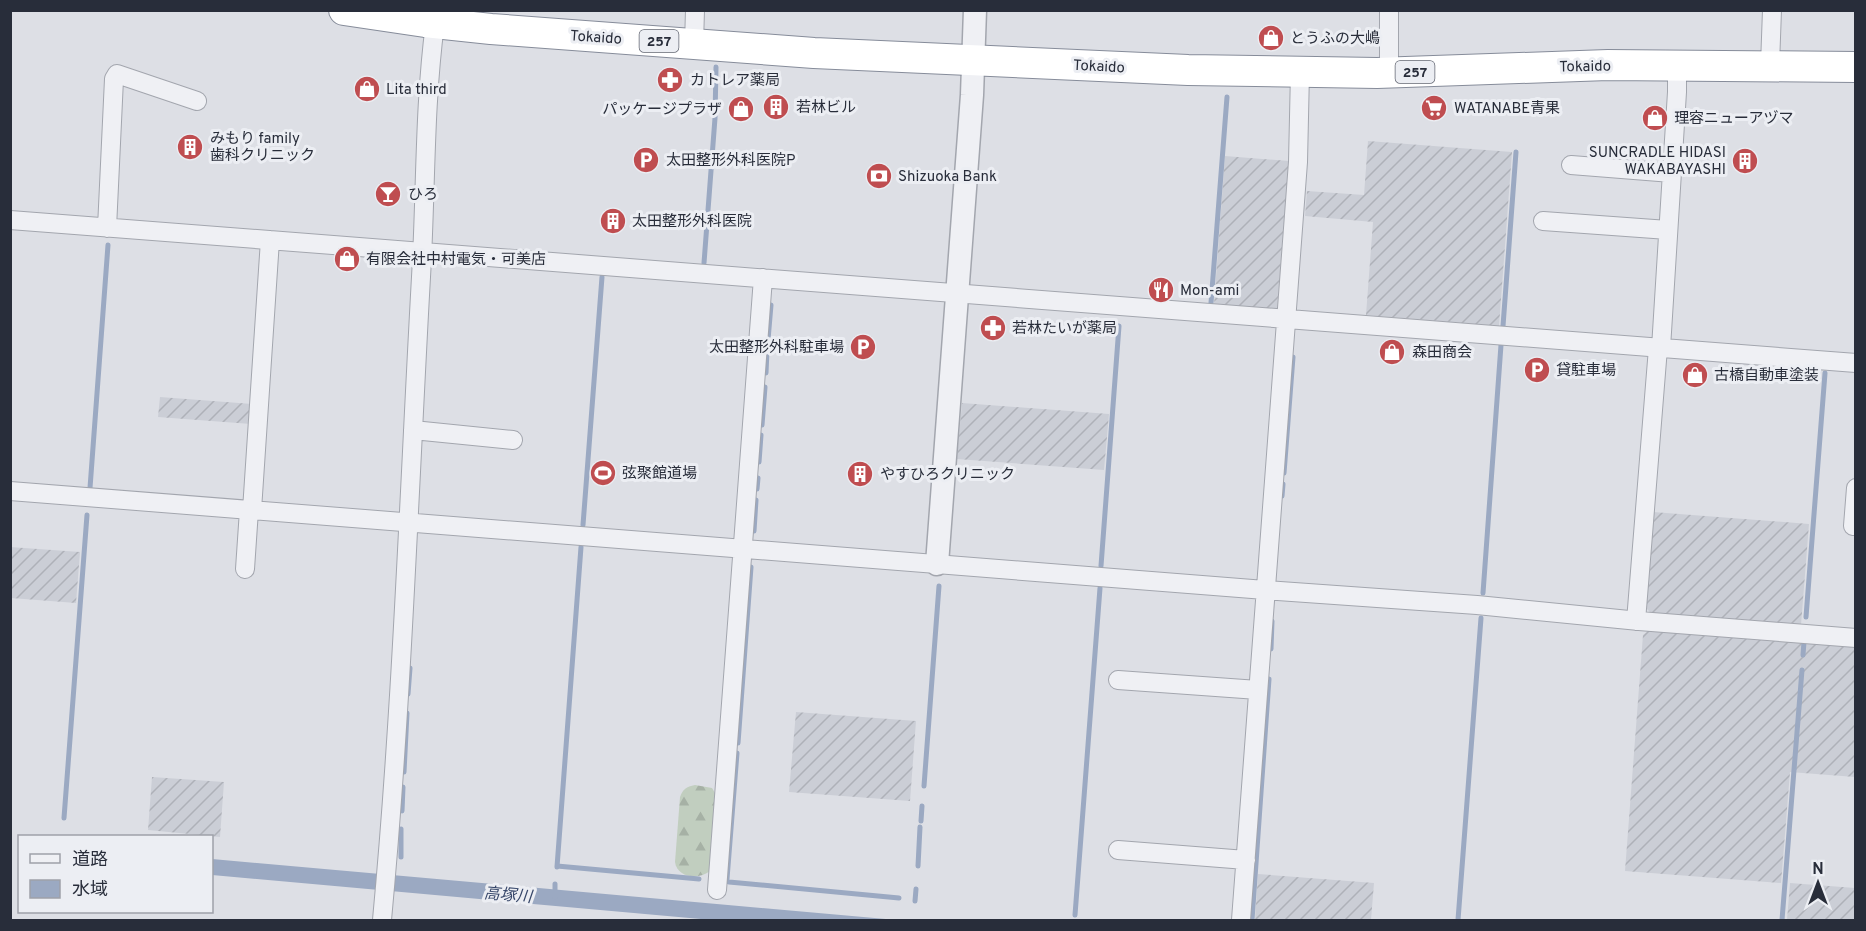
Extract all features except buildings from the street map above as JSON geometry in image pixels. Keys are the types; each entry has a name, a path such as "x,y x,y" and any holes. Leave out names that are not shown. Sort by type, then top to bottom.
{"highway":[{"name":"Tokaido","path":"344,10 435,24 814,53 1188,70 1389,72 1677,65 1856,67"}],"street":[{"path":"694,44 695,10"},
{"path":"937,564 974,60 975,10"},
{"path":"1770,65 1772,10"},
{"path":"1383,11 1389,72"},
{"path":"382,921 392,813 423,252 431,57 435,24"},
{"path":"1636,621 1668,230 1677,65"},
{"path":"1241,921 1298,162 1300,72"},
{"path":"107,228 114,79 117,74 197,100"},
{"path":"1571,165 1672,173"},
{"path":"10,220 1856,363"},
{"path":"1543,221 1668,230"},
{"path":"245,569 270,240"},
{"path":"717,890 763,278"},
{"path":"413,430 513,440"},
{"path":"1856,488 1853,526 1856,526"},
{"path":"10,491 1477,605 1636,621 1856,638"},
{"path":"1118,680 1258,690"},
{"path":"1119,850 1246,860"}],"shaded area":[{"path":"1368,141 1512,152 1499,326 1366,315 1373,222 1305,216 1307,191 1364,195"},
{"path":"1225,156 1289,161 1277,309 1214,304"},
{"path":"160,397 252,404 251,424 158,417"},
{"path":"962,403 1109,414 1104,470 957,459"},
{"path":"1653,512 1809,524 1801,625 1651,613 1646,608"},
{"path":"10,547 80,552 76,603 11,598"},
{"path":"1649,630 1855,646 1855,777 1790,772 1781,883 1625,871 1643,635"},
{"path":"796,712 916,721 910,801 789,792"},
{"path":"152,777 224,782 220,837 148,830"},
{"path":"1258,874 1374,883 1371,920 1255,920"},
{"path":"1790,883 1855,888 1855,920 1787,920"}],"green space":[{"path":"695,785 712,788 715,793 710,871 700,876 689,876 680,871 675,862 680,797 685,789"}],"water":[{"name":"高塚川","path":"213,859 897,920 712,920 213,875"}],"waterway":[{"path":"704,263 715,118 716,67"},
{"path":"1211,303 1227,97"},
{"path":"1503,326 1516,152"},
{"path":"90,488 108,245"},
{"path":"583,525 602,277"},
{"path":"768,340 771,305"},
{"path":"1101,566 1119,326"},
{"path":"1483,593 1501,345"},
{"path":"766,373 767,351"},
{"path":"1284,473 1293,357"},
{"path":"1806,617 1825,373"},
{"path":"762,425 765,387"},
{"path":"759,462 761,435"},
{"path":"757,489 758,478"},
{"path":"1282,496 1283,484"},
{"path":"754,531 756,500"},
{"path":"64,818 87,515"},
{"path":"557,867 581,547"},
{"path":"738,743 751,567"},
{"path":"924,786 939,586"},
{"path":"1075,915 1100,588"},
{"path":"1458,920 1481,618"},
{"path":"1271,649 1272,621"},
{"path":"1803,655 1804,642"},
{"path":"408,694 410,668"},
{"path":"1782,920 1802,670"},
{"path":"1252,920 1269,679"},
{"path":"404,772 407,713"},
{"path":"727,879 737,753"},
{"path":"402,811 403,787"},
{"path":"921,821 922,806"},
{"path":"918,866 920,827"},
{"path":"401,829 401,857"},
{"path":"557,866 699,879"},
{"path":"729,882 899,898"},
{"path":"555,884 555,897"},
{"path":"915,901 916,889"}],"place":[{"name":"とうふの大嶋","path":"1271,38"},
{"name":"カトレア薬局","path":"670,80"},
{"name":"Lita third","path":"367,89"},
{"name":"若林ビル","path":"776,107"},
{"name":"WATANABE青果","path":"1434,108"},
{"name":"パッケージプラザ","path":"741,109"},
{"name":"理容ニューアヅマ","path":"1655,118"},
{"name":"みもり family 歯科クリニック","path":"190,147"},
{"name":"太田整形外科医院P","path":"646,160"},
{"name":"SUNCRADLE HIDASI WAKABAYASHI","path":"1745,161"},
{"name":"Shizuoka Bank","path":"879,176"},
{"name":"ひろ","path":"388,194"},
{"name":"太田整形外科医院","path":"613,221"},
{"name":"有限会社中村電気・可美店","path":"347,259"},
{"name":"Mon-ami","path":"1161,290"},
{"name":"若林たいが薬局","path":"993,328"},
{"name":"太田整形外科駐車場","path":"863,347"},
{"name":"森田商会","path":"1392,352"},
{"name":"貸駐車場","path":"1537,370"},
{"name":"古橋自動車塗装","path":"1695,375"},
{"name":"弦聚館道場","path":"603,473"},
{"name":"やすひろクリニック","path":"860,474"}]}
